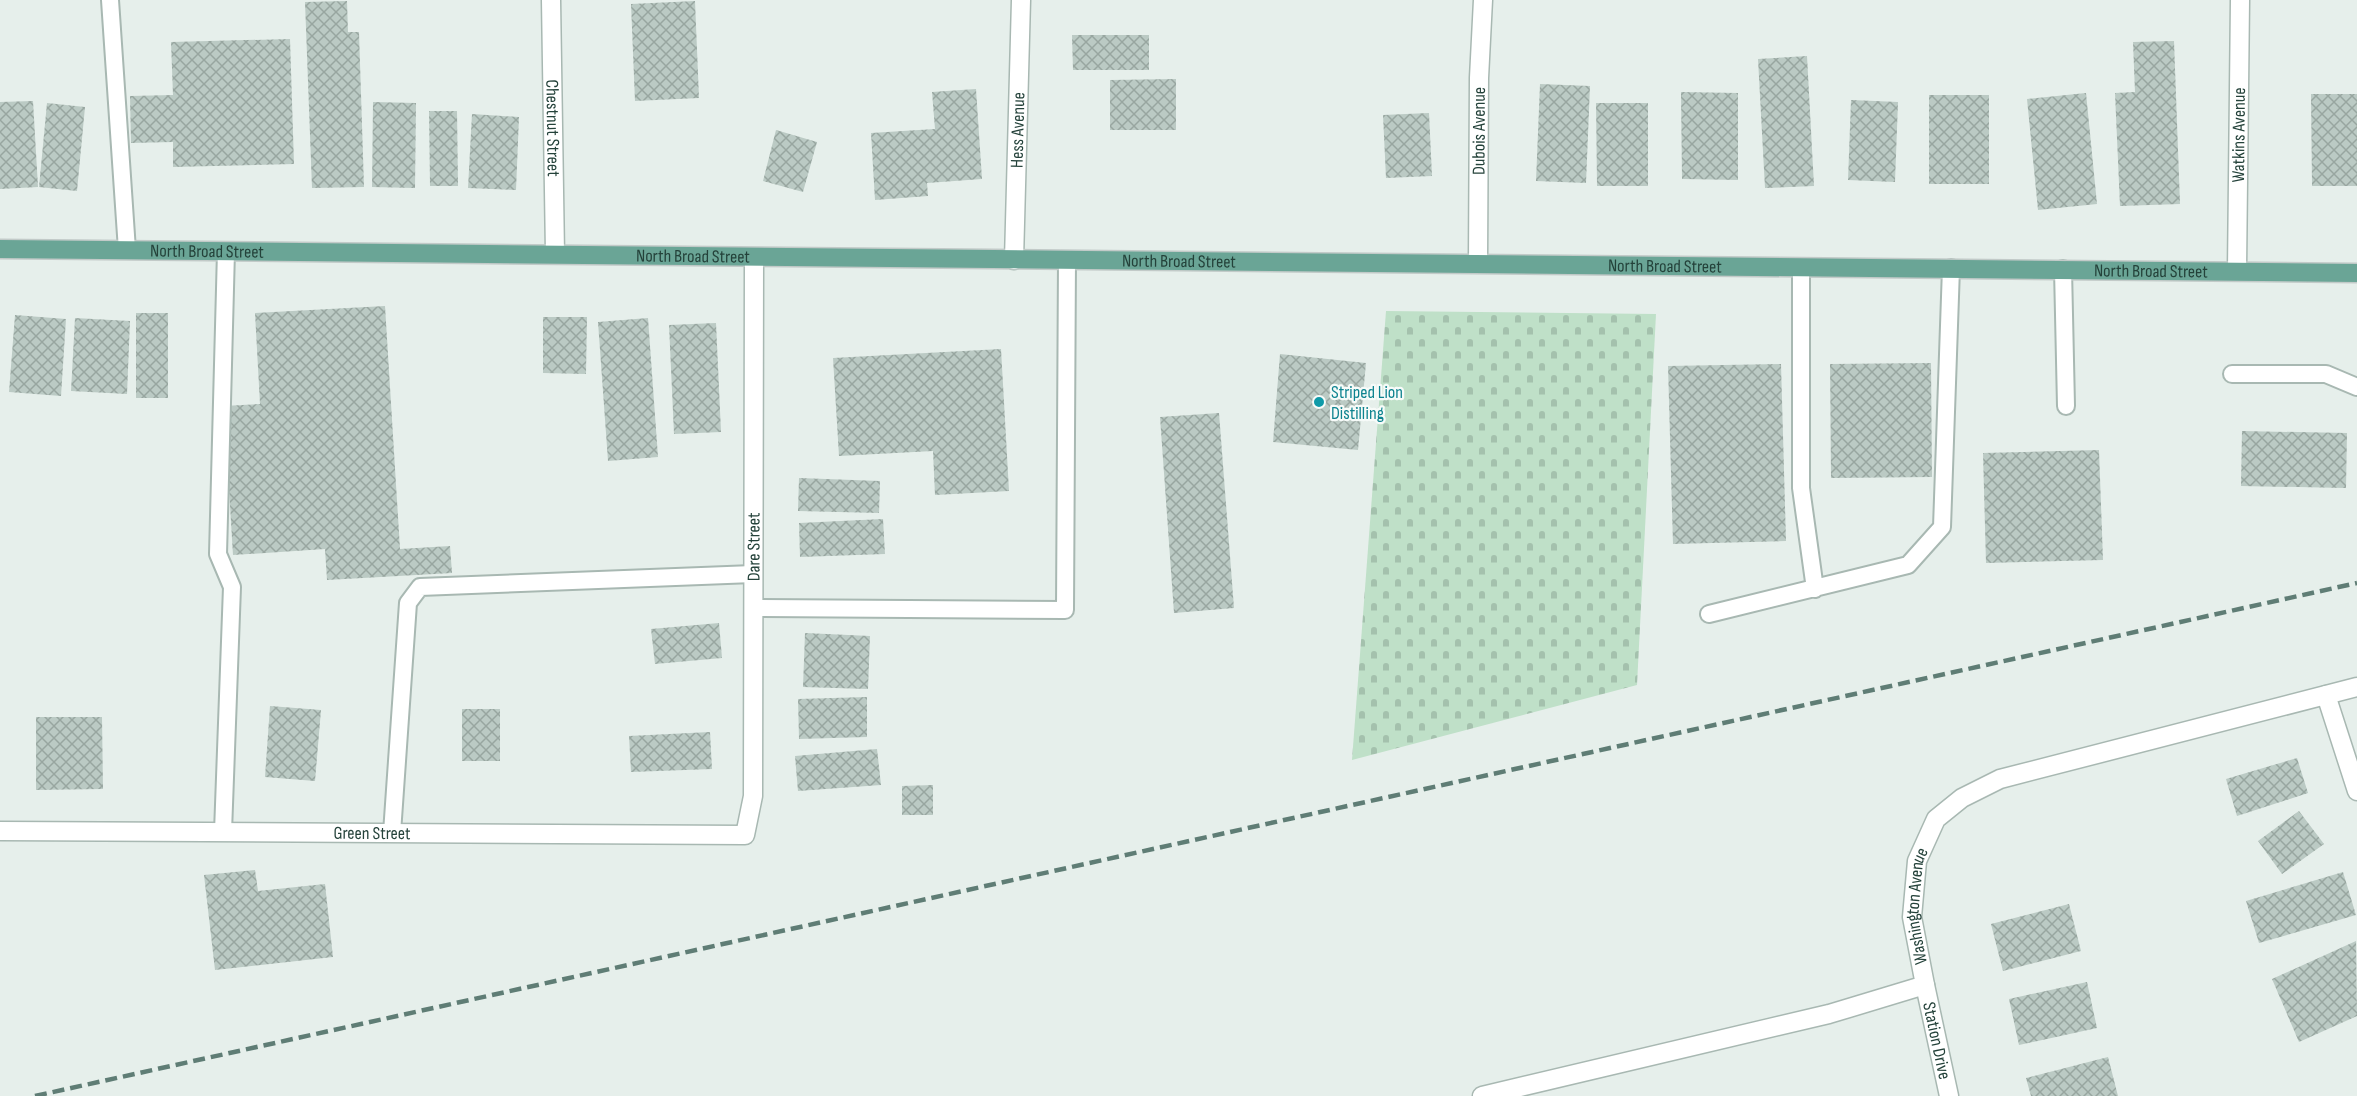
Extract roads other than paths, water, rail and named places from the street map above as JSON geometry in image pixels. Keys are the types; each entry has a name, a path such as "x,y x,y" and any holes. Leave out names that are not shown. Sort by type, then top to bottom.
{"main road":[{"name":"North Broad Street","path":"0,249 754,258 1478,262 1801,268 2237,270 2357,273"}],"street":[{"name":"Chestnut Street","path":"551,0 555,254"},
{"name":"Hess Avenue","path":"1014,260 1021,0"},
{"name":"Dubois Avenue","path":"1478,262 1479,78 1483,0"},
{"name":"Watkins Avenue","path":"2237,270 2240,0"},
{"name":"Dare Street","path":"745,835 753,796 754,258"},
{"name":"Washington Avenue","path":"1482,1096 1829,1014 1924,985 1912,917 1917,861 1936,819 1962,798 2000,779 2357,687"},
{"path":"2326,695 2357,791"},
{"name":"Green Street","path":"0,831 745,835"},
{"name":"Station Drive","path":"1924,985 1949,1096"}],"lane":[{"path":"110,0 127,250"},
{"path":"223,832 232,587 218,554 226,251"},
{"path":"753,608 1065,610 1067,260"},
{"path":"1801,268 1801,488 1815,589"},
{"path":"1709,614 1908,565 1942,527 1951,268"},
{"path":"2063,269 2066,406"},
{"path":"2232,374 2326,374 2357,387"},
{"path":"392,833 408,603 420,587 753,574"}],"railway":[{"path":"35,1096 2357,583"}],"place":[{"name":"Striped Lion Distilling","path":"1319,402"}]}
